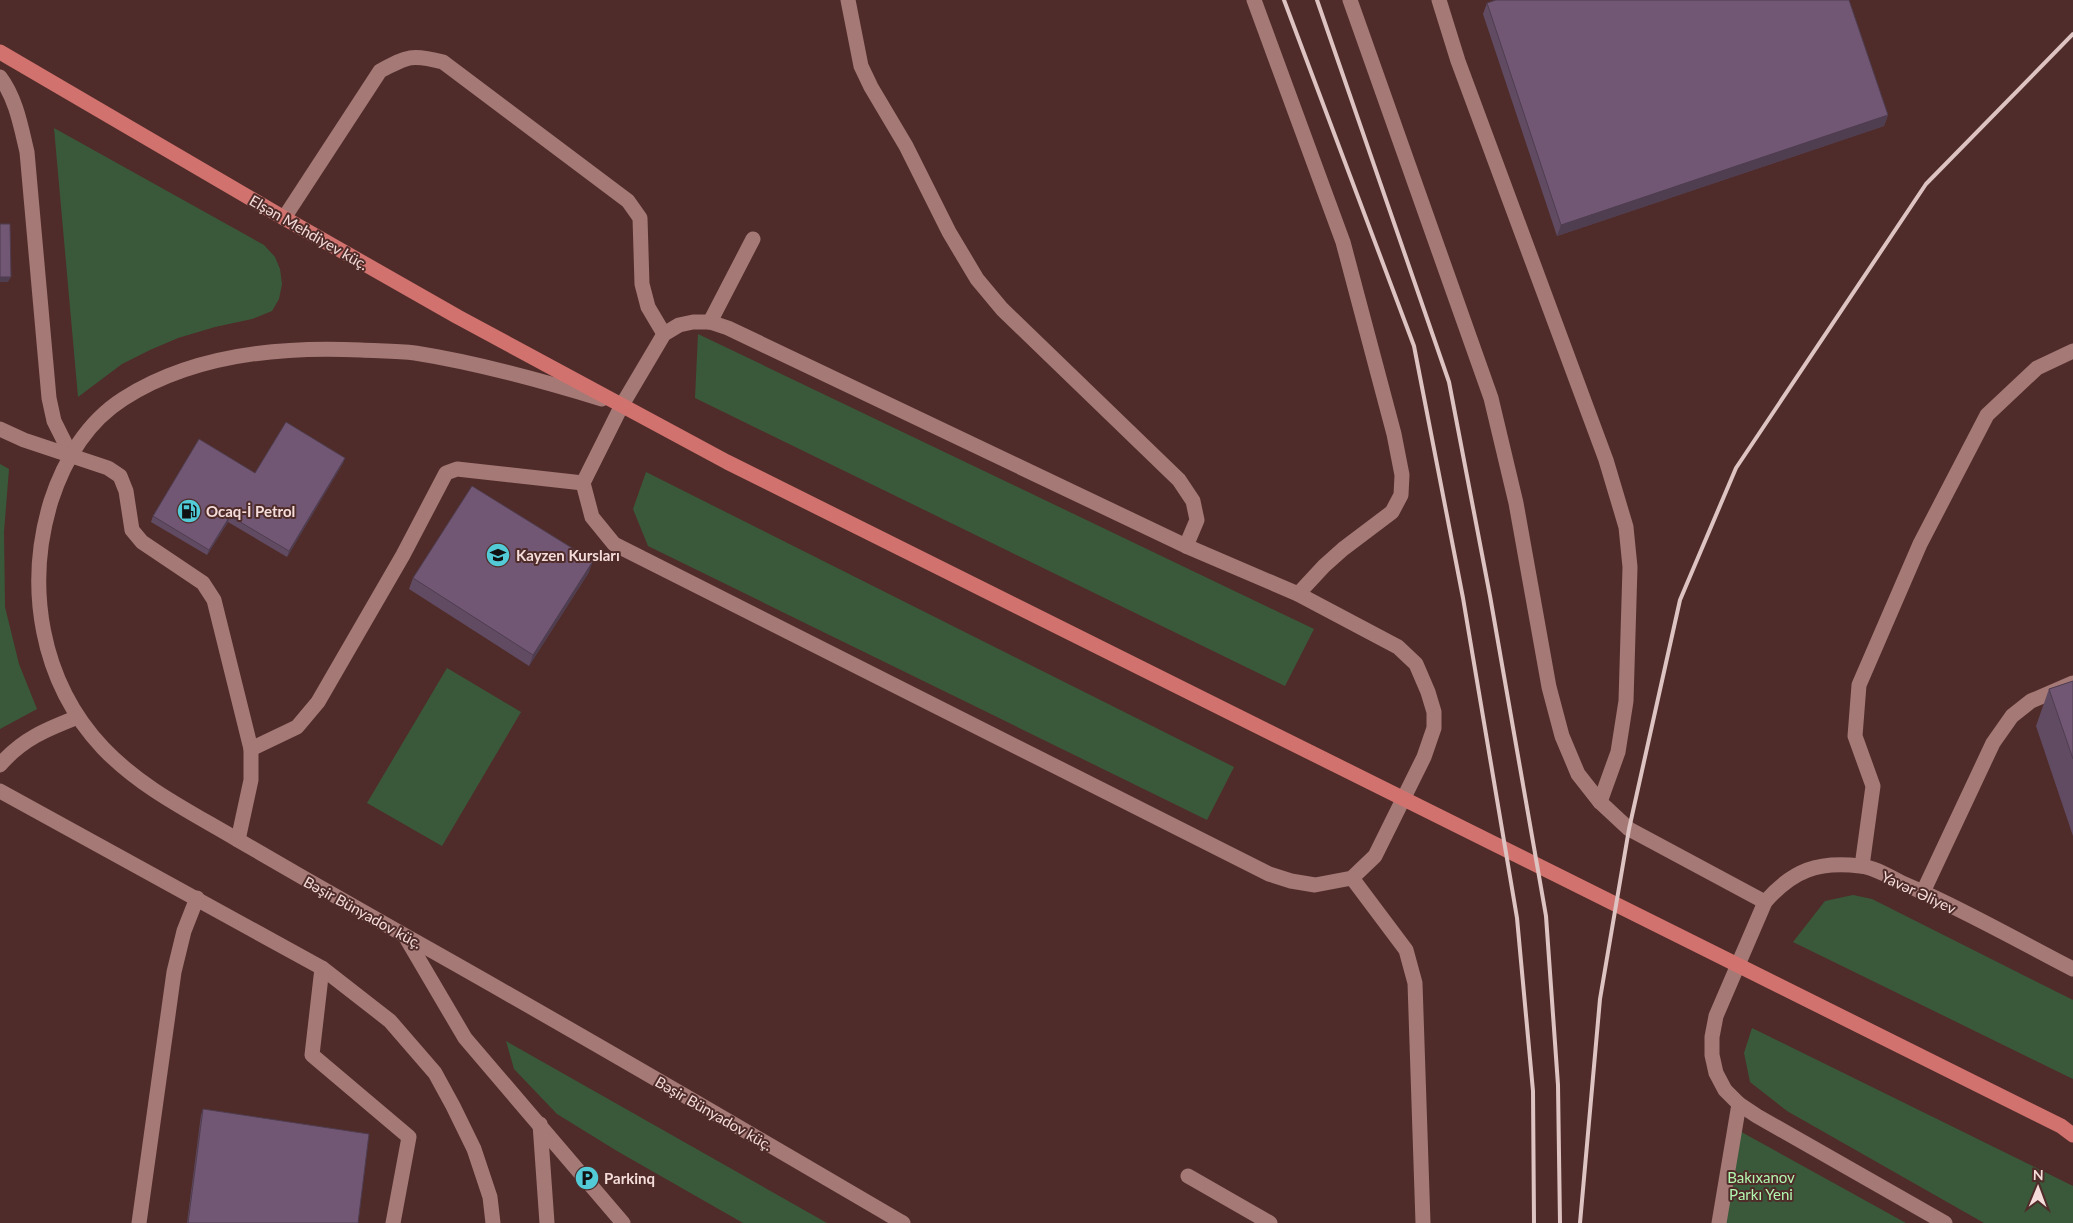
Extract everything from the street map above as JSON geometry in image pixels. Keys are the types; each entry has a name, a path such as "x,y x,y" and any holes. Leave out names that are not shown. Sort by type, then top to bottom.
{"main road":[{"name":"Elşən Mehdiyev küç.","path":"0,52 458,317 727,462 2069,1130"}],"street":[{"path":"848,0 861,66 871,88 893,123 949,232 977,279 1002,309 1179,480 1193,501 1197,520 1186,546"},
{"path":"1254,0 1343,242 1394,434 1402,475 1401,495 1392,512 1343,549 1298,594"},
{"path":"1350,0 1491,398 1516,503 1549,687 1562,736 1578,774 1600,802 1629,830 1766,902"},
{"path":"1439,0 1458,61 1606,460 1626,527 1630,567 1626,701 1618,752 1600,802"},
{"path":"284,218 380,71 405,57 422,56 443,62 628,201 640,218 642,284 648,307 664,334"},
{"path":"0,77 7,86 18,117 27,152 49,398 54,421 71,455"},
{"path":"710,322 752,239"},
{"path":"694,322 710,322 728,328 1186,546 1298,594 1398,647 1416,664 1434,712 1434,728 1424,757 1375,856 1352,878 1315,885 1291,881 1269,874 614,544 592,517 583,483 622,405 664,334 680,325 694,322"},
{"name":"Bəşir Bünyadov küç.","path":"622,405 526,376 472,363 410,352 299,349 238,355 182,370 143,386 113,406 89,429 71,455 58,481 43,528 38,561 39,609 45,644 53,669 78,717 101,746 126,771 164,798 538,1010 903,1223"},
{"path":"1862,866 1873,786 1855,736 1860,685 1920,544 1987,415 2037,368 2073,351"},
{"path":"0,429 24,440 108,468 120,476 126,491 132,530 142,542 203,583 214,600 251,749 251,780 238,840"},
{"path":"251,749 297,726 318,702 403,555 446,473 457,469 583,483"},
{"path":"1923,892 1993,743 2012,716 2031,701 2073,682"},
{"path":"0,765 10,752 36,734 78,717"},
{"path":"0,791 322,968 390,1021 435,1073 474,1149 490,1197 493,1223"},
{"name":"Yavər Əliyev","path":"1946,1223 1765,1121 1739,1104 1726,1090 1716,1073 1712,1055 1712,1036 1716,1016 1766,902 1777,888 1793,876 1808,869 1827,865 1862,866 1923,892 2073,969"},
{"path":"1352,878 1406,950 1415,983 1423,1223"},
{"path":"139,1223 174,972 184,931 197,898"},
{"path":"404,935 465,1038 623,1223"},
{"path":"322,968 312,1055 409,1137 393,1223"},
{"path":"1719,1223 1739,1104"},
{"path":"540,1124 547,1223"},
{"path":"1188,1176 1270,1223"}],"green space":[{"path":"54,128 264,245 275,257 280,269 282,284 279,299 272,311 252,319 178,338 150,350 122,364 78,397"},
{"path":"698,334 1314,629 1285,686 695,398"},
{"path":"0,464 9,469 4,532 5,607 19,664 37,709 0,729"},
{"path":"646,472 1234,767 1207,820 648,546 633,509"},
{"path":"447,668 521,712 442,846 367,803"},
{"path":"1853,895 1872,899 2073,1000 2073,1079 1793,942 1825,901"},
{"path":"1752,1028 2073,1186 2073,1223 1984,1223 1787,1111 1750,1082 1744,1053"},
{"path":"506,1041 827,1223 743,1223 617,1151 557,1114 514,1069"},
{"name":"Bakıxanov Parkı Yeni","path":"1736,1129 1906,1223 1713,1223"}],"building":[{"path":"1496,0 1849,0 1888,115 1561,225 1487,3"},
{"path":"0,224 10,224 11,277 0,277"},
{"path":"286,422 345,458 289,551 230,516 209,550 153,516 199,439 255,473"},
{"path":"472,486 593,561 533,655 413,578"},
{"path":"2073,681 2073,759 2049,689"},
{"path":"203,1109 369,1134 358,1223 188,1223"}],"railway":[{"path":"1284,0 1414,346 1463,598 1517,918 1533,1091 1534,1223"},
{"path":"1317,0 1449,382 1490,596 1546,916 1558,1085 1560,1223"},
{"path":"1580,1223 1600,999 1629,829 1680,600 1736,468 1926,184 2073,34"}],"place":[{"name":"Ocaq-İ Petrol","path":"189,511"},
{"name":"Kayzen Kursları","path":"498,555"},
{"name":"Parkinq","path":"587,1178"}]}
